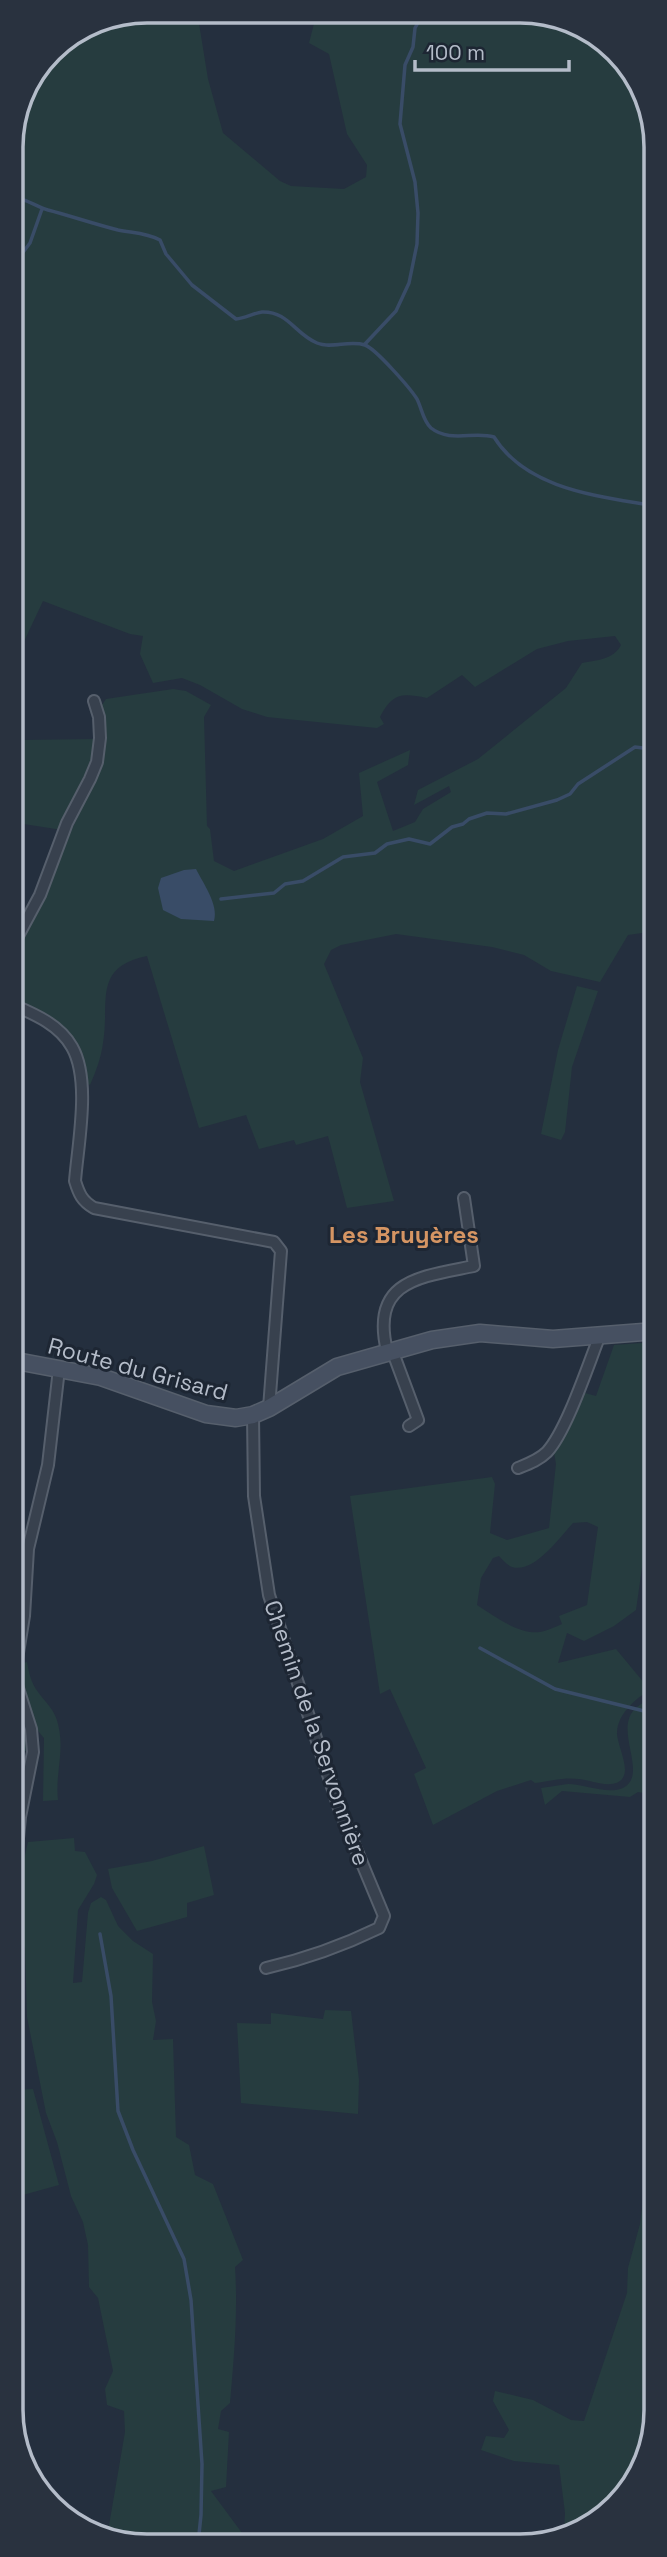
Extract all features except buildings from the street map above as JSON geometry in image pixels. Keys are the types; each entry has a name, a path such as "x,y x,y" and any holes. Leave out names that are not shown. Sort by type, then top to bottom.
{"street":[{"path":"23,927 40,895 67,823 97,762 99,716 94,701"},
{"path":"23,1009 36,1015 63,1035 80,1064 82,1090 75,1181 79,1195 85,1203 94,1208 274,1242 281,1251 269,1408"},
{"path":"409,1426 418,1420 383,1336 383,1314 398,1287 416,1278 474,1266 464,1198"},
{"name":"Route du Grisard","path":"23,1362 120,1382 206,1414 224,1418 253,1415 269,1408 337,1367 432,1340 480,1333 553,1339 644,1332"},
{"path":"518,1468 540,1458 552,1446 600,1335"},
{"path":"23,1622 28,1549 46,1475 59,1369"},
{"name":"Chemin de la Servonnière","path":"253,1415 254,1496 269,1595 339,1808 384,1916 379,1928 336,1948 265,1968"},
{"path":"23,1704 31,1729 33,1752 23,1802"}],"green space":[{"path":"199,23 208,79 223,133 280,181 291,186 344,189 366,177 367,165 347,134 329,54 309,43 314,23 536,24 568,32 596,48 608,59 635,99 644,147 644,933 628,935 600,982 551,971 524,955 492,947 396,934 341,945 331,950 324,964 363,1058 360,1082 394,1201 347,1208 328,1136 296,1145 294,1140 259,1149 246,1115 199,1128 147,956 130,961 111,978 105,1001 102,1049 90,1085 87,1083 80,1048 65,1032 23,1007 23,933 97,776 103,750 102,705 106,699 173,689 186,691 211,705 204,717 207,826 210,829 214,861 234,871 323,839 363,816 359,773 410,750 408,765 377,782 393,831 415,822 423,809 451,792 449,786 414,805 418,790 478,759 566,688 582,663 614,654 621,645 615,636 568,641 537,649 475,687 462,675 427,698 404,695 394,699 380,717 384,724 377,728 267,717 242,709 182,678 153,683 140,654 143,636 130,634 43,601 23,644 23,139 32,99 59,59 78,44 107,29 131,24"},
{"path":"96,739 93,764 62,830 23,824 23,740"},
{"path":"577,986 598,991 572,1067 565,1132 561,1140 541,1134 558,1050"},
{"path":"644,1343 644,1554 636,1610 614,1626 584,1641 567,1633 558,1663 616,1649 644,1683 644,1694 628,1708 618,1725 624,1777 611,1784 574,1779 535,1783 531,1780 497,1791 433,1825 414,1774 426,1768 390,1689 380,1694 350,1496 492,1477 495,1484 490,1533 507,1540 549,1528 556,1464 554,1452 581,1392 596,1396 614,1345","holes":["587,1522 598,1527 587,1605 559,1616 562,1624 540,1632 523,1631 477,1605 481,1578 493,1558 499,1556 512,1567 529,1565 546,1553 573,1523"]},
{"path":"27,1662 34,1685 57,1719 61,1744 58,1800 43,1801 44,1738 33,1722 27,1703 23,1663"},
{"path":"644,1702 644,1793 638,1792 630,1797 562,1791 545,1805 541,1788 574,1784 617,1790 630,1781 633,1772 628,1727 630,1716"},
{"path":"23,1713 27,1724 30,1752 23,1751"},
{"path":"74,1838 75,1851 85,1852 97,1875 78,1910 73,1983 82,1982 88,1913 91,1903 101,1897 106,1900 118,1926 133,1941 153,1954 152,2002 156,2021 153,2040 173,2039 176,2137 189,2145 195,2175 213,2184 243,2260 235,2267 236,2318 230,2403 221,2411 218,2429 229,2432 226,2487 211,2491 242,2534 147,2534 108,2528 125,2432 124,2411 107,2405 105,2389 113,2371 98,2298 89,2287 88,2245 83,2222 71,2196 57,2142 46,2113 27,2017 23,1944 23,1863 28,1842"},
{"path":"204,1846 214,1895 187,1903 187,1917 137,1931 112,1888 108,1869 152,1861"},
{"path":"325,2010 351,2011 359,2080 358,2114 241,2103 237,2023 271,2024 271,2013 323,2019"},
{"path":"23,2089 33,2089 59,2185 23,2195"},
{"path":"644,2193 644,2418 638,2450 628,2472 608,2498 589,2513 564,2526 559,2465 514,2461 481,2450 486,2436 504,2438 509,2430 493,2401 495,2391 533,2400 571,2420 584,2421 627,2293 628,2268 640,2224"}],"water":[{"path":"196,869 212,901 214,921 181,919 163,910 158,888 161,878"}],"waterway":[{"path":"365,344 396,311 409,283 417,244 415,182 400,124 405,65 413,47 418,23"},
{"path":"23,199 48,210 160,240 166,254 192,285 236,319 262,312 271,313 285,319 309,339 322,345 365,345 407,386 417,399 428,425 438,432 454,436 494,437 508,455 525,469 545,479 588,494 644,504"},
{"path":"23,252 30,243 42,209"},
{"path":"221,899 274,893 285,884 303,881 343,857 375,853 387,844 409,839 430,844 452,827 469,819 487,813 506,814 557,800 570,794 578,784 635,747 644,747"},
{"path":"480,1648 555,1689 644,1711"},
{"path":"100,1934 111,1996 118,2111 133,2150 184,2259 191,2300 202,2464 199,2534"}],"district":[{"name":"Les Bruyères","path":"404,1234"}]}
